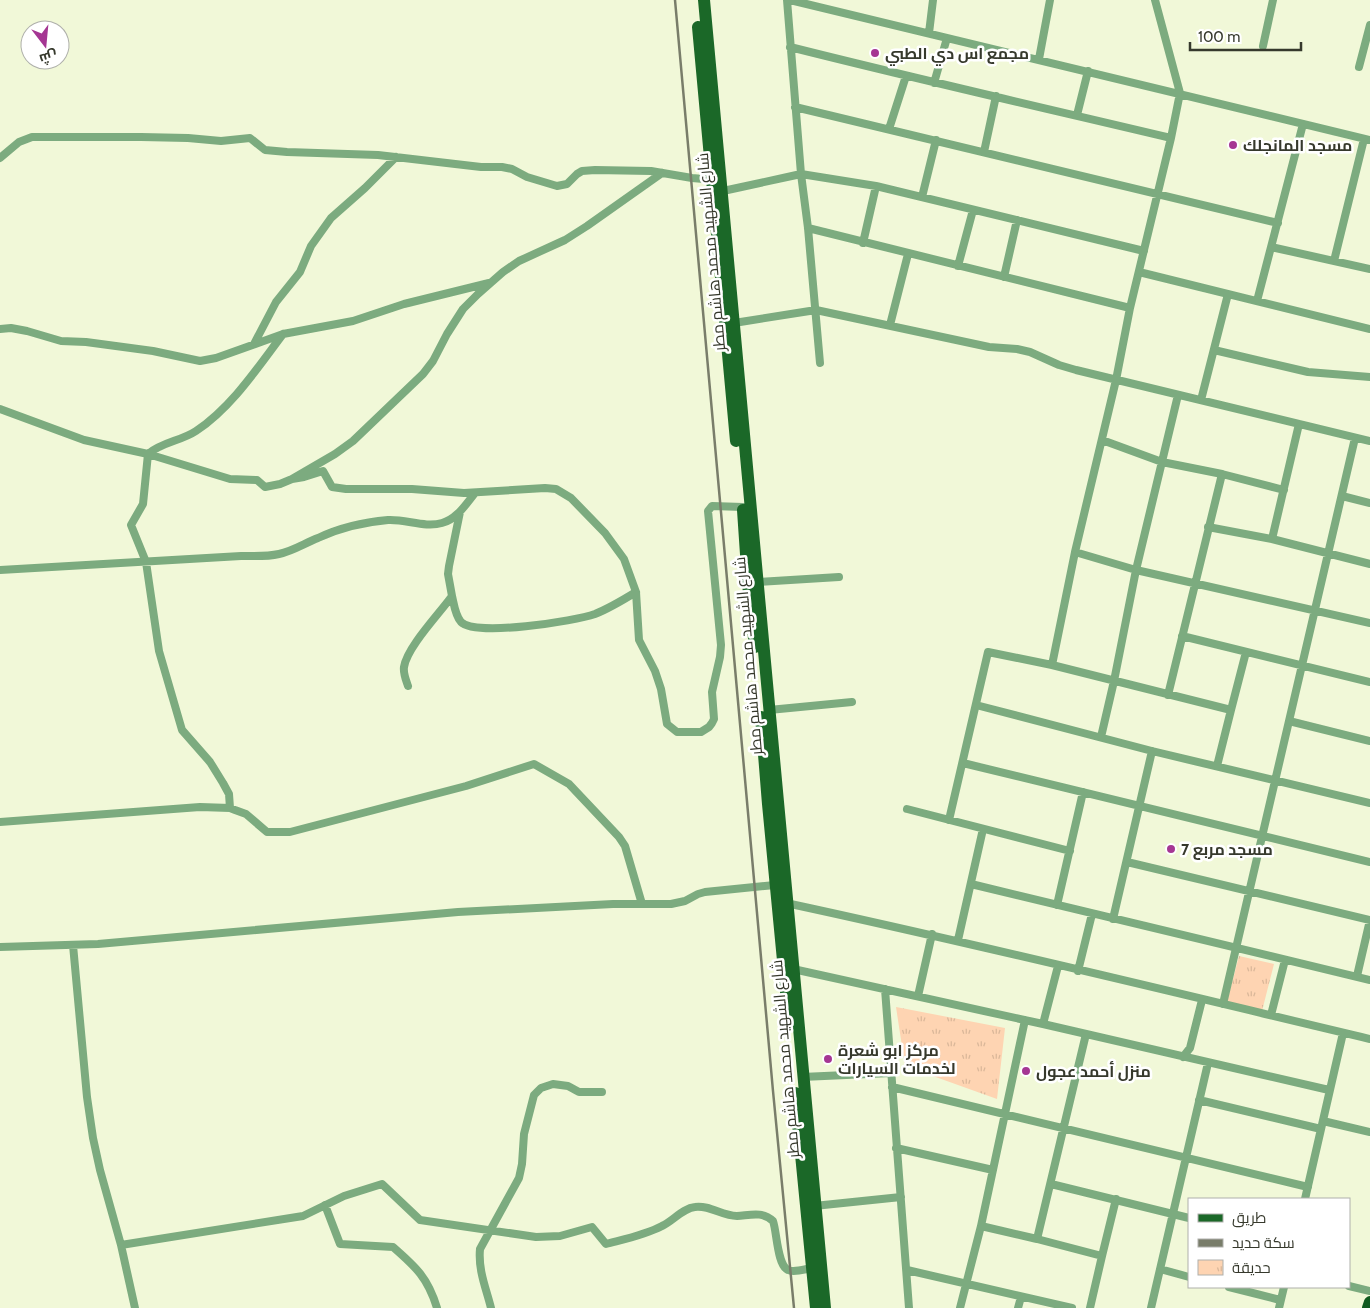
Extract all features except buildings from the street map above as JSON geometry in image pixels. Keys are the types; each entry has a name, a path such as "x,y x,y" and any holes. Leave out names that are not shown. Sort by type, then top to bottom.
{"highway":[{"path":"1368,1308 1370,1302"}],"main road":[{"name":"شارع الشهيد محمد هاشم مطر","path":"695,0 719,184 734,323 802,1077 825,1308"},
{"name":"شارع الشهيد محمد هاشم مطر","path":"704,0 748,584 816,1308"}],"street":[{"path":"820,363 795,107 790,47 789,0 1180,93 1367,140 1334,261"},
{"path":"928,33 933,0"},
{"path":"1039,60 1050,0"},
{"path":"1052,665 1075,552 1116,380 1130,308 1180,93 1155,0"},
{"path":"1263,46 1273,0"},
{"path":"1358,67 1370,25"},
{"path":"934,83 947,38"},
{"path":"790,47 934,83 1171,138"},
{"path":"1077,115 1088,71"},
{"path":"889,129 906,76"},
{"path":"984,152 996,96"},
{"path":"795,107 1278,222"},
{"path":"1257,301 1303,124"},
{"path":"0,158 25,138 41,136 188,138 221,142 250,138 265,150 396,157 512,169 527,177 557,186 564,186 582,172 595,170 627,169 662,173 719,184 801,174 876,186 1144,250"},
{"path":"922,197 936,140"},
{"path":"254,344 276,302 300,272 311,246 331,218 396,157"},
{"path":"0,409 84,440 148,454 230,479 257,480 265,487 280,484 335,454 353,441 412,384 433,360 463,309 491,282 519,261 565,240 587,226 662,173"},
{"path":"863,243 876,186"},
{"path":"958,266 973,210"},
{"path":"1004,277 1017,220"},
{"path":"808,228 1130,308"},
{"path":"1271,247 1370,270"},
{"path":"890,325 908,254"},
{"path":"1139,272 1370,329"},
{"path":"0,329 11,328 62,341 86,342 153,351 200,361 209,360 283,334 353,321 404,304 491,282"},
{"path":"1201,400 1228,294"},
{"path":"734,323 816,310 989,346 1017,348 1059,365 1370,441"},
{"path":"230,808 229,794 219,776 210,762 182,730 159,651 146,562 131,525 143,504 148,454 158,446 195,432 254,374 283,334"},
{"path":"1214,350 1308,372 1370,377"},
{"path":"1101,737 1136,570 1178,395"},
{"path":"1272,540 1299,424"},
{"path":"1223,1004 1355,438"},
{"path":"1102,440 1162,462 1222,474 1284,490"},
{"path":"292,478 304,477 323,471 332,488 412,489 450,493 545,488 564,493 606,533 628,567 636,592 639,640 656,671 668,724 677,732 701,732 706,730 714,719 712,692 721,645 708,511 712,506 743,507"},
{"path":"1168,695 1222,474"},
{"path":"0,570 241,556 263,557 280,554 341,529 389,520 432,525 441,523 453,518 460,512 475,493"},
{"path":"1342,496 1370,503"},
{"path":"460,512 448,574 457,616 468,627 485,629 581,618 604,610 636,592"},
{"path":"1208,527 1272,540 1370,564"},
{"path":"1075,552 1136,570 1370,623"},
{"path":"757,582 840,577"},
{"path":"408,686 404,668 406,660 452,596"},
{"path":"1182,636 1370,682"},
{"path":"948,820 988,652 1052,665 1231,710"},
{"path":"1217,766 1246,652"},
{"path":"769,710 852,702"},
{"path":"976,705 1152,751 1370,803"},
{"path":"1289,721 1370,741"},
{"path":"1113,918 1152,751"},
{"path":"963,763 1370,862"},
{"path":"0,822 200,807 230,808 246,814 267,832 290,832 466,786 534,764 569,784 619,837 625,846 642,904"},
{"path":"1058,905 1083,792"},
{"path":"907,809 1070,851"},
{"path":"958,940 983,829"},
{"path":"1127,862 1370,920 1357,976"},
{"path":"971,884 1370,980"},
{"path":"0,947 73,945 458,912 613,904 671,904 685,901 705,892 775,885"},
{"path":"786,903 958,940 1078,971 1370,1039"},
{"path":"1078,971 1092,914"},
{"path":"918,996 932,934"},
{"path":"73,945 87,1097 93,1138 121,1245 135,1308"},
{"path":"1271,1016 1285,960"},
{"path":"1043,1024 1058,966"},
{"path":"793,969 1330,1090"},
{"path":"885,989 909,1308"},
{"path":"1183,1057 1190,1048 1202,1000"},
{"path":"960,1308 981,1226 1025,1020"},
{"path":"1305,1198 1343,1033"},
{"path":"1037,1239 1086,1034"},
{"path":"1151,1308 1208,1063"},
{"path":"802,1077 891,1073"},
{"path":"491,1308 479,1260 483,1241 491,1231 519,1178 524,1134 534,1095 541,1088 553,1084 568,1086 579,1092 602,1092"},
{"path":"892,1087 1308,1187"},
{"path":"1199,1100 1322,1125 1370,1132"},
{"path":"896,1148 993,1170"},
{"path":"121,1245 302,1216 344,1196 382,1184 420,1220 536,1237 560,1236 592,1227 606,1244 654,1230 690,1208 702,1206 730,1216 760,1214 774,1221 782,1265 790,1271 812,1268"},
{"path":"1051,1184 1188,1218"},
{"path":"814,1206 901,1197"},
{"path":"1090,1308 1116,1199"},
{"path":"326,1205 340,1244 393,1247 423,1276 429,1285 437,1308"},
{"path":"981,1226 1102,1256"},
{"path":"907,1270 1072,1308"},
{"path":"1160,1270 1188,1277"},
{"path":"1350,1286 1370,1291"},
{"path":"1232,1288 1280,1304 1284,1288"},
{"path":"1018,1308 1021,1296"}],"green space":[{"path":"1239,956 1274,964 1262,1011 1227,1002"},
{"path":"896,1007 1005,1028 997,1099 905,1066"}],"railway":[{"path":"675,0 794,1308"}],"place":[{"name":"مجمع اس دي الطبي","path":"875,53"},
{"name":"مسجد المانجلك","path":"1233,145"},
{"name":"مسجد مربع 7","path":"1171,849"},
{"name":"مركز ابو شعرة لخدمات السيارات","path":"828,1059"},
{"name":"منزل أحمد عجول","path":"1026,1071"}]}
